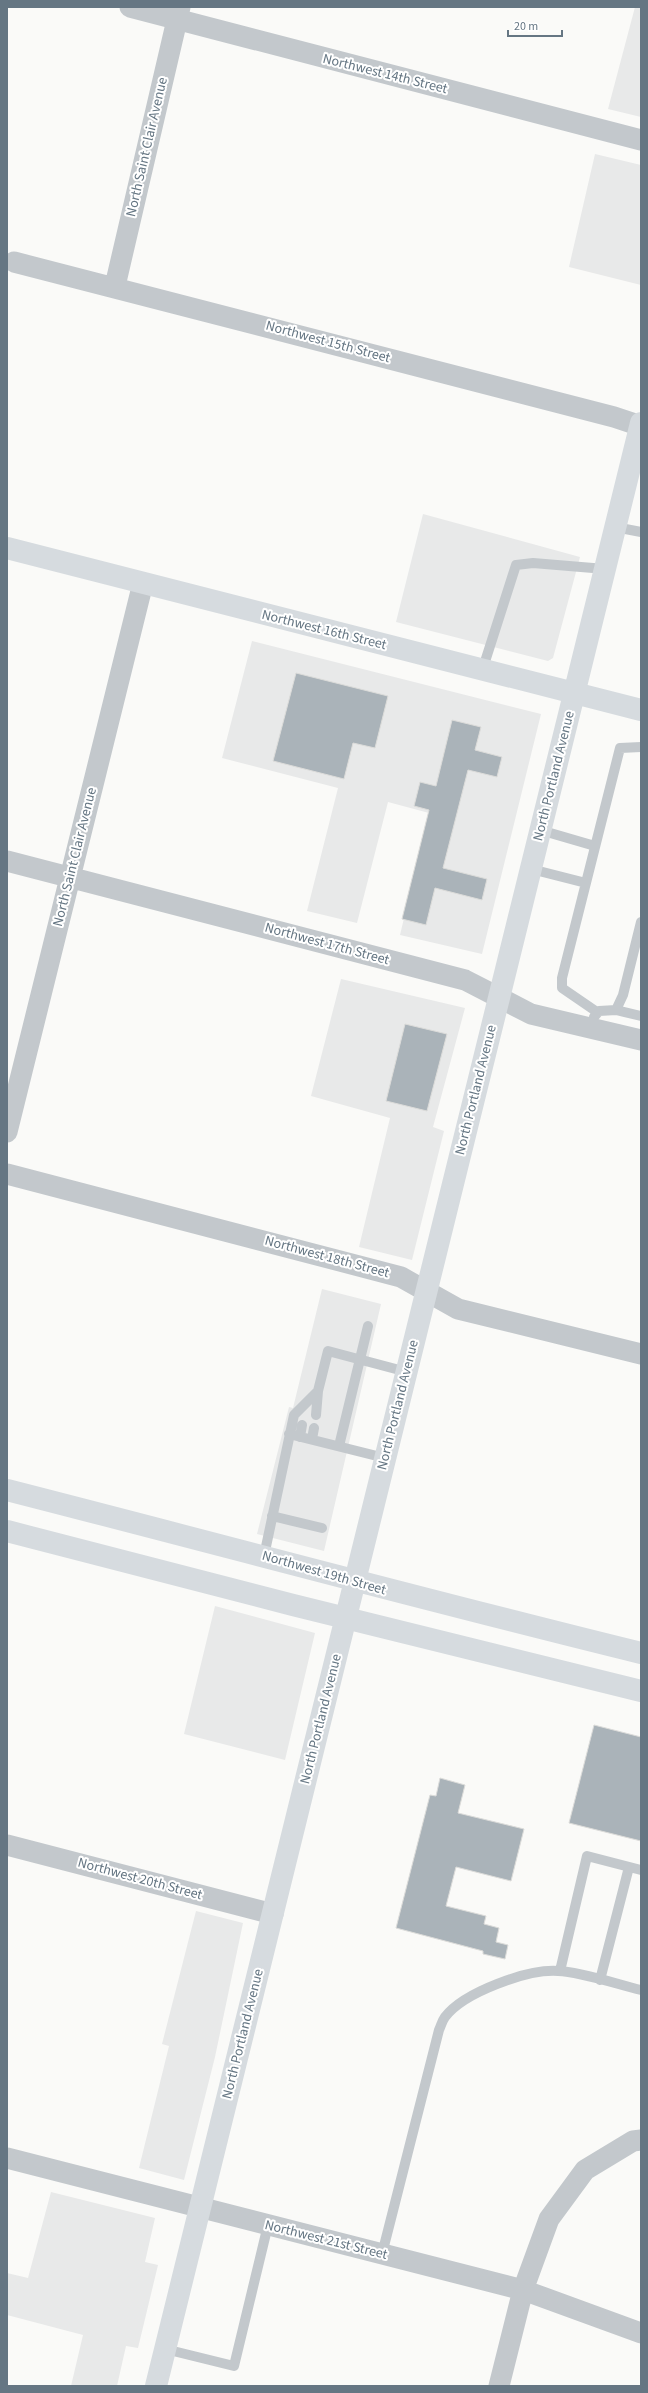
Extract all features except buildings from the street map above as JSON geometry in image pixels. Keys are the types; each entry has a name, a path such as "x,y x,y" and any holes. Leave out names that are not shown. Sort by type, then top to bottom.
{"main road":[{"name":"North Portland Avenue","path":"156,2386 641,425"},
{"name":"Northwest 16th Street","path":"7,548 482,671 641,710"},
{"name":"Northwest 19th Street","path":"7,1490 641,1654"},
{"path":"7,1531 346,1618 641,1691"}],"street":[{"name":"Northwest 14th Street","path":"130,7 179,13 641,140"},
{"name":"North Saint Clair Avenue","path":"115,286 179,13"},
{"name":"Northwest 15th Street","path":"14,262 115,286 641,425"},
{"name":"North Saint Clair Avenue","path":"7,1132 143,583"},
{"name":"Northwest 17th Street","path":"7,861 466,980 531,1014 592,1020 641,1040"},
{"name":"Northwest 18th Street","path":"7,1174 401,1276 458,1309 641,1354"},
{"name":"Northwest 20th Street","path":"7,1845 273,1914"},
{"path":"499,2386 523,2290 549,2219 585,2170 633,2141 641,2140"},
{"name":"Northwest 21st Street","path":"7,2158 523,2290 641,2333"}],"lane":[{"path":"615,526 641,532"},
{"path":"482,671 516,565 532,563 605,569"},
{"path":"641,747 620,748 562,978 562,988 592,1020 616,1010 641,1016"},
{"path":"540,830 595,846"},
{"path":"531,868 586,883"},
{"path":"616,1010 623,995 641,922"},
{"path":"339,1446 368,1326"},
{"path":"316,1415 318,1391 328,1351 360,1358 407,1372"},
{"path":"305,1412 318,1391"},
{"path":"264,1556 294,1415 318,1391"},
{"path":"300,1437 302,1425"},
{"path":"312,1439 314,1428"},
{"path":"289,1434 385,1458"},
{"path":"272,1516 322,1528"},
{"path":"560,1971 588,1856 641,1870"},
{"path":"600,1980 629,1867"},
{"path":"382,2254 438,2030 445,2017 458,2005 494,1986 541,1970 560,1971 641,1990"},
{"path":"165,2349 234,2366 268,2225"}],"shaded area":[{"path":"635,7 641,7 641,117 608,109"},
{"path":"595,154 641,165 641,285 569,267"},
{"path":"423,514 580,557 553,658 548,661 396,622"},
{"path":"252,641 541,714 482,954 400,935 429,813 388,802 357,923 307,911 338,788 222,758"},
{"path":"341,979 465,1008 433,1127 444,1131 412,1260 359,1247 390,1118 311,1096"},
{"path":"322,1289 381,1304 324,1551 257,1534 289,1407 293,1408"},
{"path":"215,1606 315,1633 285,1760 184,1734"},
{"path":"196,1911 243,1923 215,2057 184,2180 139,2168 169,2046 162,2044"},
{"path":"51,2192 155,2218 145,2262 158,2265 138,2348 126,2346 117,2386 71,2386 83,2335 7,2315 7,2273 28,2278"}]}
